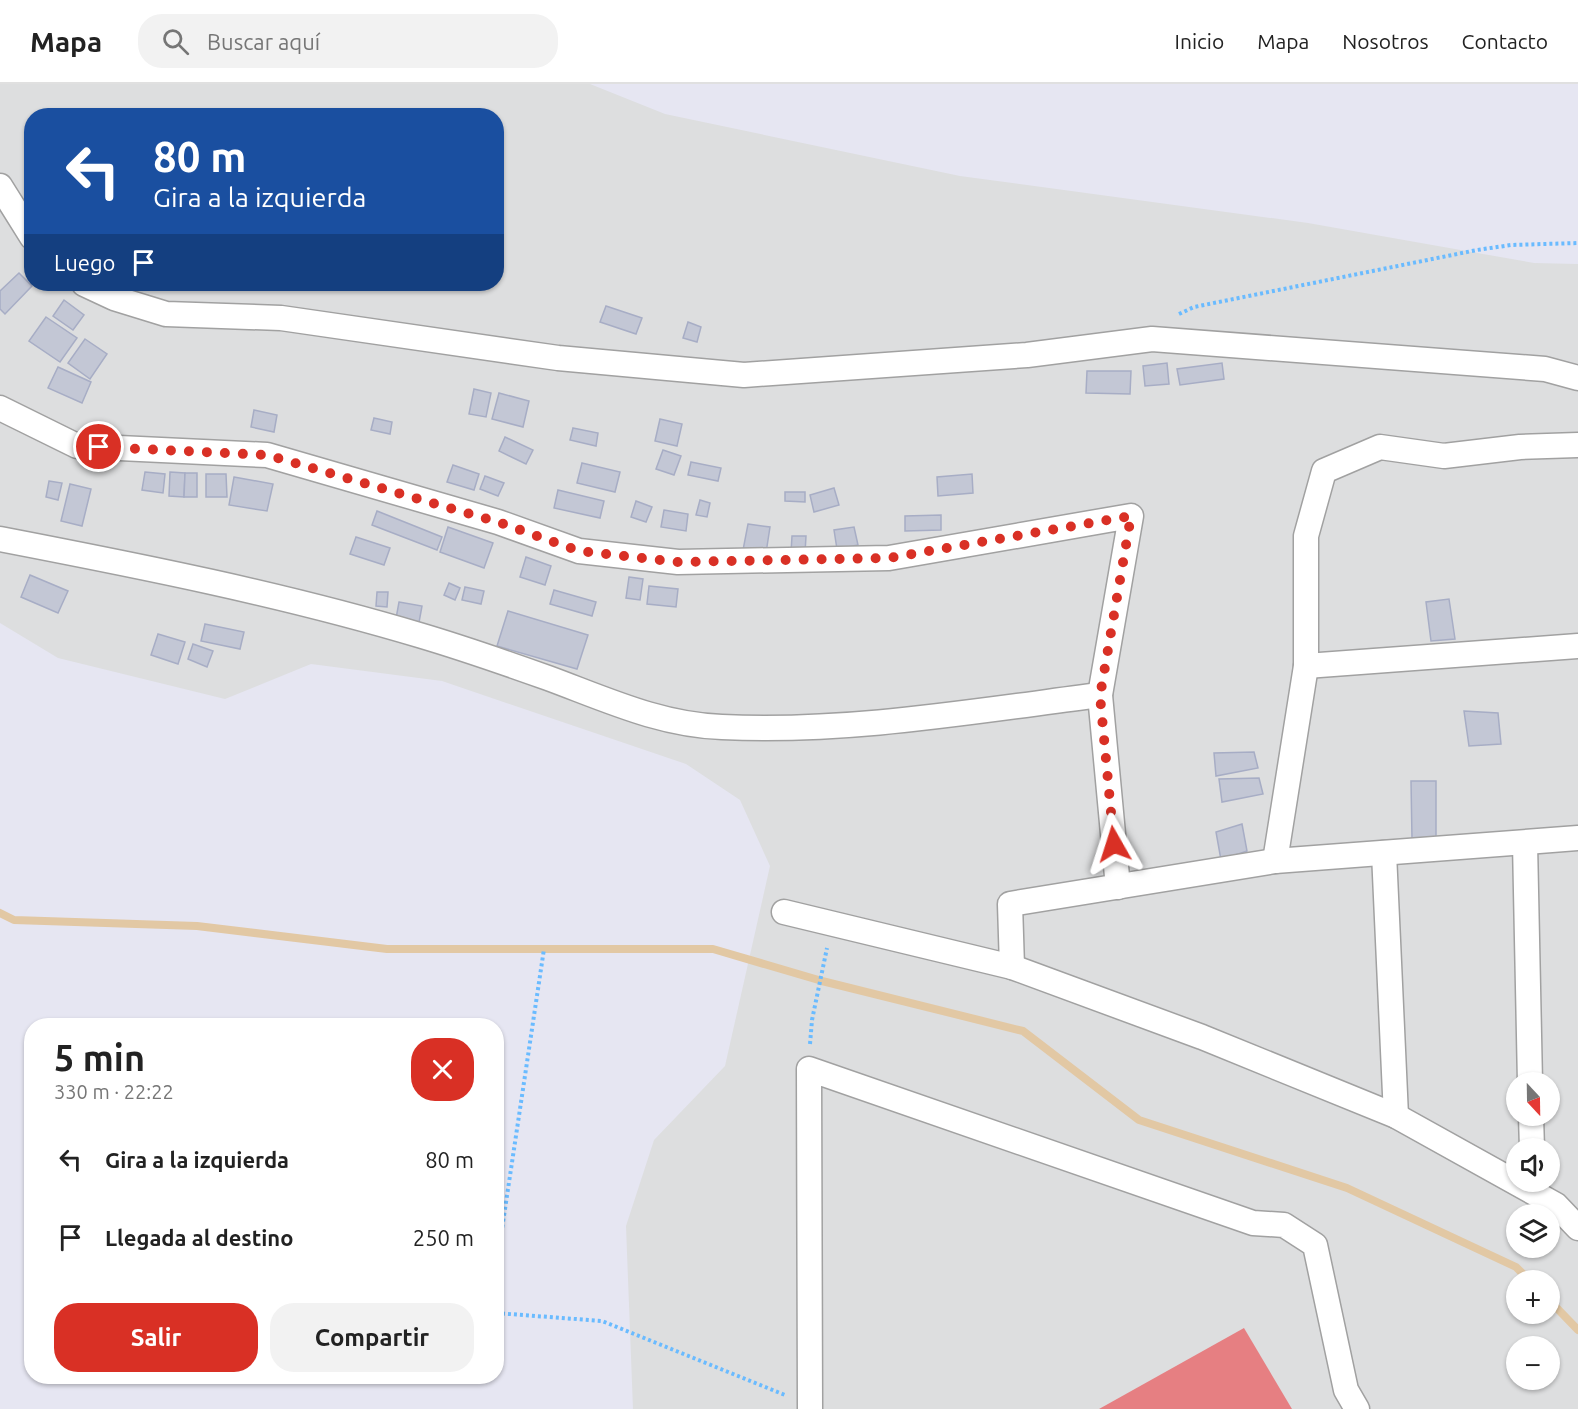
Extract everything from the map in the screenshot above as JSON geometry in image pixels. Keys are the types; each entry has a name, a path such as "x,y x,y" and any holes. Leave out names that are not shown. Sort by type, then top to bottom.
{"street":[{"path":"0,186 24,228"},
{"path":"99,291 166,314 281,318 558,358 744,375 1027,355 1152,339 1545,369 1578,378"},
{"path":"0,408 77,446 267,455 498,522 579,551 678,562 889,558 1131,516 1100,696 1118,887"},
{"path":"1275,861 1306,666 1306,537 1324,471 1380,447 1444,456 1520,447 1578,445"},
{"path":"0,539 121,563 316,608 431,639 548,678 641,714 720,727 869,724 1100,696"},
{"path":"1306,666 1578,646"},
{"path":"1012,967 1010,904 1275,861 1578,838"},
{"path":"1525,843 1530,1072"},
{"path":"1384,853 1395,1116"},
{"path":"784,912 1012,967 1202,1037 1395,1116 1506,1173"},
{"path":"810,1407 809,1069 1253,1223 1284,1225 1315,1245 1346,1390 1357,1409"},
{"path":"1539,1192 1556,1205 1578,1228"}],"path":[{"path":"1152,339 1169,319 1194,307 1477,250 1511,245 1578,243"},
{"path":"812,1020 827,947"},
{"path":"504,1216 544,949"},
{"path":"504,1314 602,1321 810,1407"}],"shaded area":[{"path":"0,84 590,84 665,114 960,176 1308,223 1534,263 1578,264 1578,1409 633,1409 626,1226 654,1140 725,1066 770,866 740,800 686,764 442,681 311,664 225,699 58,658 0,623"},
{"path":"1244,1328 1292,1409 1099,1409"}],"building":[{"path":"19,273 24,278 24,291 27,291 5,314 0,309 0,291"},
{"path":"64,300 84,315 73,330 53,316"},
{"path":"606,306 642,318 636,334 600,322"},
{"path":"46,317 77,338 60,362 29,341"},
{"path":"688,322 701,327 697,342 683,338"},
{"path":"85,339 107,354 90,379 68,363"},
{"path":"1167,363 1169,384 1145,386 1143,366"},
{"path":"1222,363 1224,379 1180,385 1177,369"},
{"path":"58,367 91,382 82,403 48,388"},
{"path":"1087,371 1131,371 1130,394 1086,393"},
{"path":"474,389 491,393 486,417 469,414"},
{"path":"499,393 529,401 523,427 492,419"},
{"path":"254,410 277,415 274,432 251,427"},
{"path":"374,418 392,422 390,434 371,430"},
{"path":"660,419 682,424 677,446 655,441"},
{"path":"573,428 598,433 596,446 570,440"},
{"path":"505,437 533,450 526,464 499,451"},
{"path":"663,450 681,456 674,475 656,469"},
{"path":"691,462 721,468 718,481 688,475"},
{"path":"582,463 620,472 615,492 577,483"},
{"path":"453,465 479,474 474,490 447,482"},
{"path":"145,472 165,474 163,493 142,490"},
{"path":"170,472 185,473 184,497 169,496"},
{"path":"185,473 197,473 197,497 184,497"},
{"path":"206,474 226,474 227,497 206,497"},
{"path":"972,474 973,493 938,496 937,477"},
{"path":"485,476 504,483 498,496 480,489"},
{"path":"234,477 273,484 267,511 229,505"},
{"path":"49,481 62,483 58,500 46,497"},
{"path":"70,484 91,489 82,526 61,521"},
{"path":"834,488 839,505 814,512 810,495"},
{"path":"558,490 604,501 600,518 554,508"},
{"path":"785,492 805,492 805,502 785,501"},
{"path":"700,500 710,503 707,517 696,515"},
{"path":"636,501 652,507 646,522 631,517"},
{"path":"664,510 688,514 686,531 661,527"},
{"path":"377,511 442,537 437,550 372,525"},
{"path":"941,515 941,530 905,531 905,516"},
{"path":"748,524 770,527 766,553 743,550"},
{"path":"448,527 493,543 484,568 440,552"},
{"path":"854,527 858,545 837,549 834,530"},
{"path":"792,536 806,536 805,553 791,553"},
{"path":"356,537 390,548 384,565 350,554"},
{"path":"526,557 551,566 545,585 520,577"},
{"path":"30,575 68,591 58,613 21,597"},
{"path":"629,577 643,579 640,600 626,598"},
{"path":"449,583 460,588 455,600 444,595"},
{"path":"649,586 678,589 676,607 647,604"},
{"path":"465,587 484,591 481,604 462,600"},
{"path":"554,590 596,602 592,616 550,604"},
{"path":"377,592 388,592 387,607 376,606"},
{"path":"1449,599 1455,639 1431,641 1426,602"},
{"path":"399,602 422,606 418,628 395,624"},
{"path":"508,611 588,635 577,669 497,646"},
{"path":"205,624 244,632 240,649 201,641"},
{"path":"158,634 185,642 178,664 151,655"},
{"path":"193,644 213,651 207,667 188,659"},
{"path":"1464,711 1498,713 1501,744 1469,746"},
{"path":"1254,752 1258,768 1216,776 1214,753"},
{"path":"1259,778 1263,794 1222,802 1219,779"},
{"path":"1411,781 1436,781 1436,837 1412,839"},
{"path":"1242,824 1247,851 1221,860 1216,832"}],"waterway":[{"path":"0,913 14,920 197,926 387,949 713,949 822,981 1023,1031 1139,1120 1347,1188 1519,1270"},
{"path":"1560,1311 1578,1330"}],"route":[{"path":"99,447 267,455 498,522 579,551 678,562 889,558 1131,516 1100,696 1114,844"}]}
